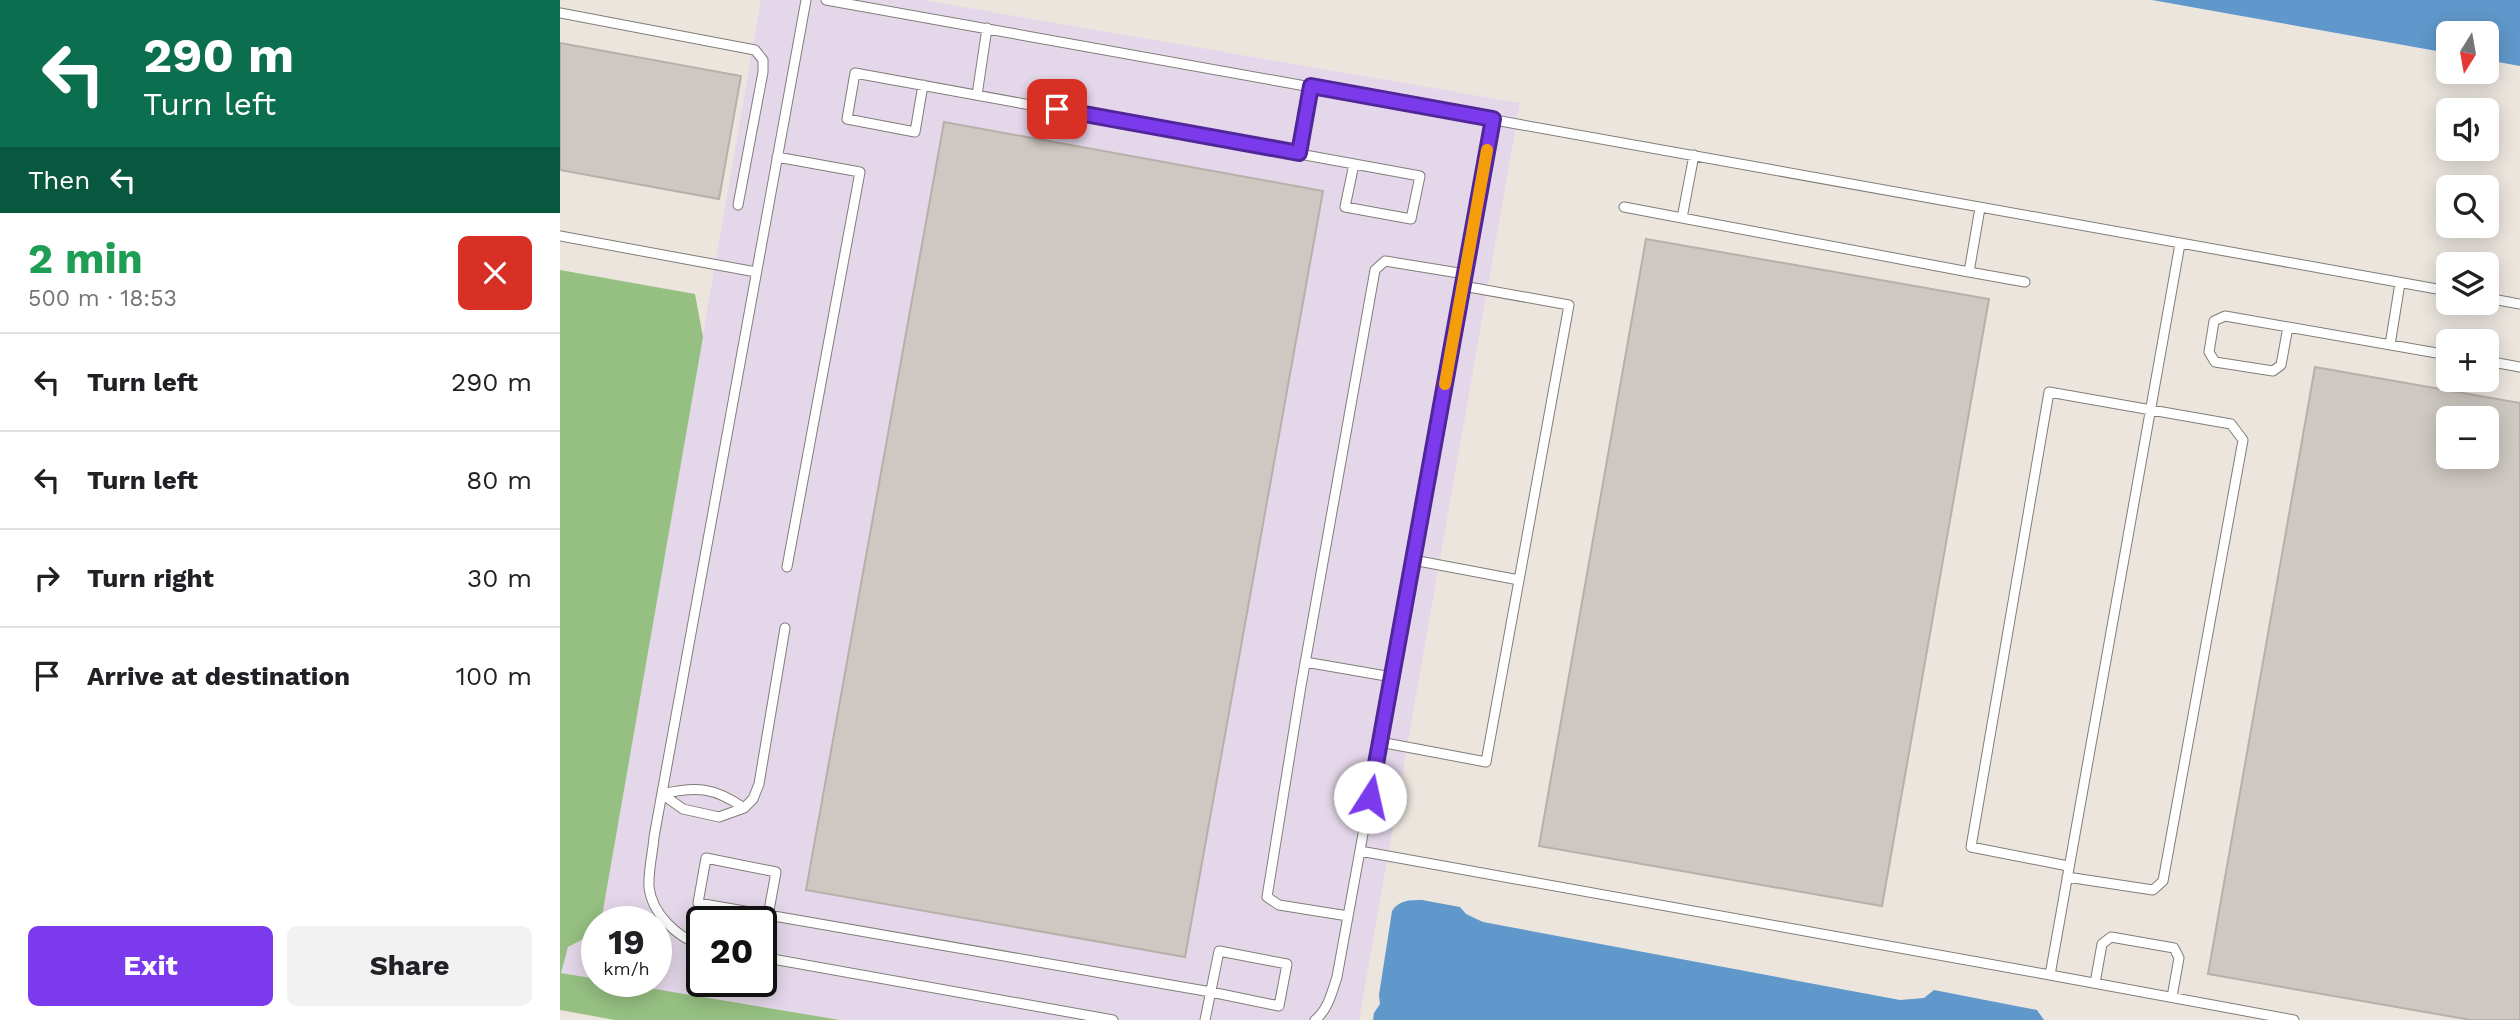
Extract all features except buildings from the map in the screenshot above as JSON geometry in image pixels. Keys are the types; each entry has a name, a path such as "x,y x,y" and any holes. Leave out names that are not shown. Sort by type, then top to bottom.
{"lane":[{"path":"686,938 678,934 654,906 649,886 662,794 806,0"},
{"path":"826,0 2436,289"},
{"path":"560,13 755,50 763,60 763,72 738,205"},
{"path":"977,95 987,29"},
{"path":"923,85 915,132 847,119 855,73 923,85 1420,176 1411,219 1345,207 1354,164"},
{"path":"1299,153 1311,86"},
{"path":"1315,1020 1331,996 1337,977 1493,119"},
{"path":"1682,218 1694,155"},
{"path":"777,157 860,172 787,567"},
{"path":"1624,207 2025,282"},
{"path":"1969,272 1980,208"},
{"path":"560,236 756,272"},
{"path":"2050,975 2180,244"},
{"path":"1348,916 1279,905 1267,897 1305,662 1375,270 1385,261 1465,274"},
{"path":"2390,345 2400,283"},
{"path":"1380,742 1486,762 1569,305 1463,286"},
{"path":"2499,300 2520,304"},
{"path":"2288,327 2281,365 2273,371 2215,362 2209,352 2214,321 2225,316 2288,327 2390,345 2436,353"},
{"path":"2499,363 2520,367"},
{"path":"2067,877 2153,890 2163,881 2243,440 2231,424 2049,392 1971,847 2068,866"},
{"path":"1413,560 1519,580"},
{"path":"662,794 683,809 719,817 744,808 753,799 759,784 785,628"},
{"path":"1305,662 1392,677"},
{"path":"662,794 688,788 724,794 744,808"},
{"path":"1360,851 2294,1020"},
{"path":"706,859 776,872 768,915 698,903 706,859"},
{"path":"777,917 1211,992 1279,1006 1287,964 1219,951 1211,992 1205,1020"},
{"path":"2095,983 2102,944 2111,937 2174,948 2179,958 2172,998"},
{"path":"777,959 1112,1020"}],"shaded area":[{"path":"761,0 922,0 1520,103 1359,1020 840,1020 703,997 777,997 777,906 686,906 686,994 672,992 672,906 604,906"},
{"path":"581,940 581,976 561,973 568,947"}],"green space":[{"path":"560,270 695,294 703,337 604,906 581,906 581,940 568,947 561,973 581,976 581,997 672,997 672,992 686,994 686,997 703,997 840,1020 615,1020 560,1010"}],"water":[{"path":"2152,0 2520,0 2520,66 2499,62 2499,21 2436,21 2436,51"},
{"path":"1422,900 1460,907 1466,914 1483,922 1900,1000 1924,998 1934,990 2037,1010 2044,1020 1373,1020 1380,1004 1379,995 1392,911 1401,903"}],"slow traffic":[{"path":"1445,384 1487,150"}],"route":[{"path":"1057,109 1299,153 1311,86 1493,119 1370,797"}]}
